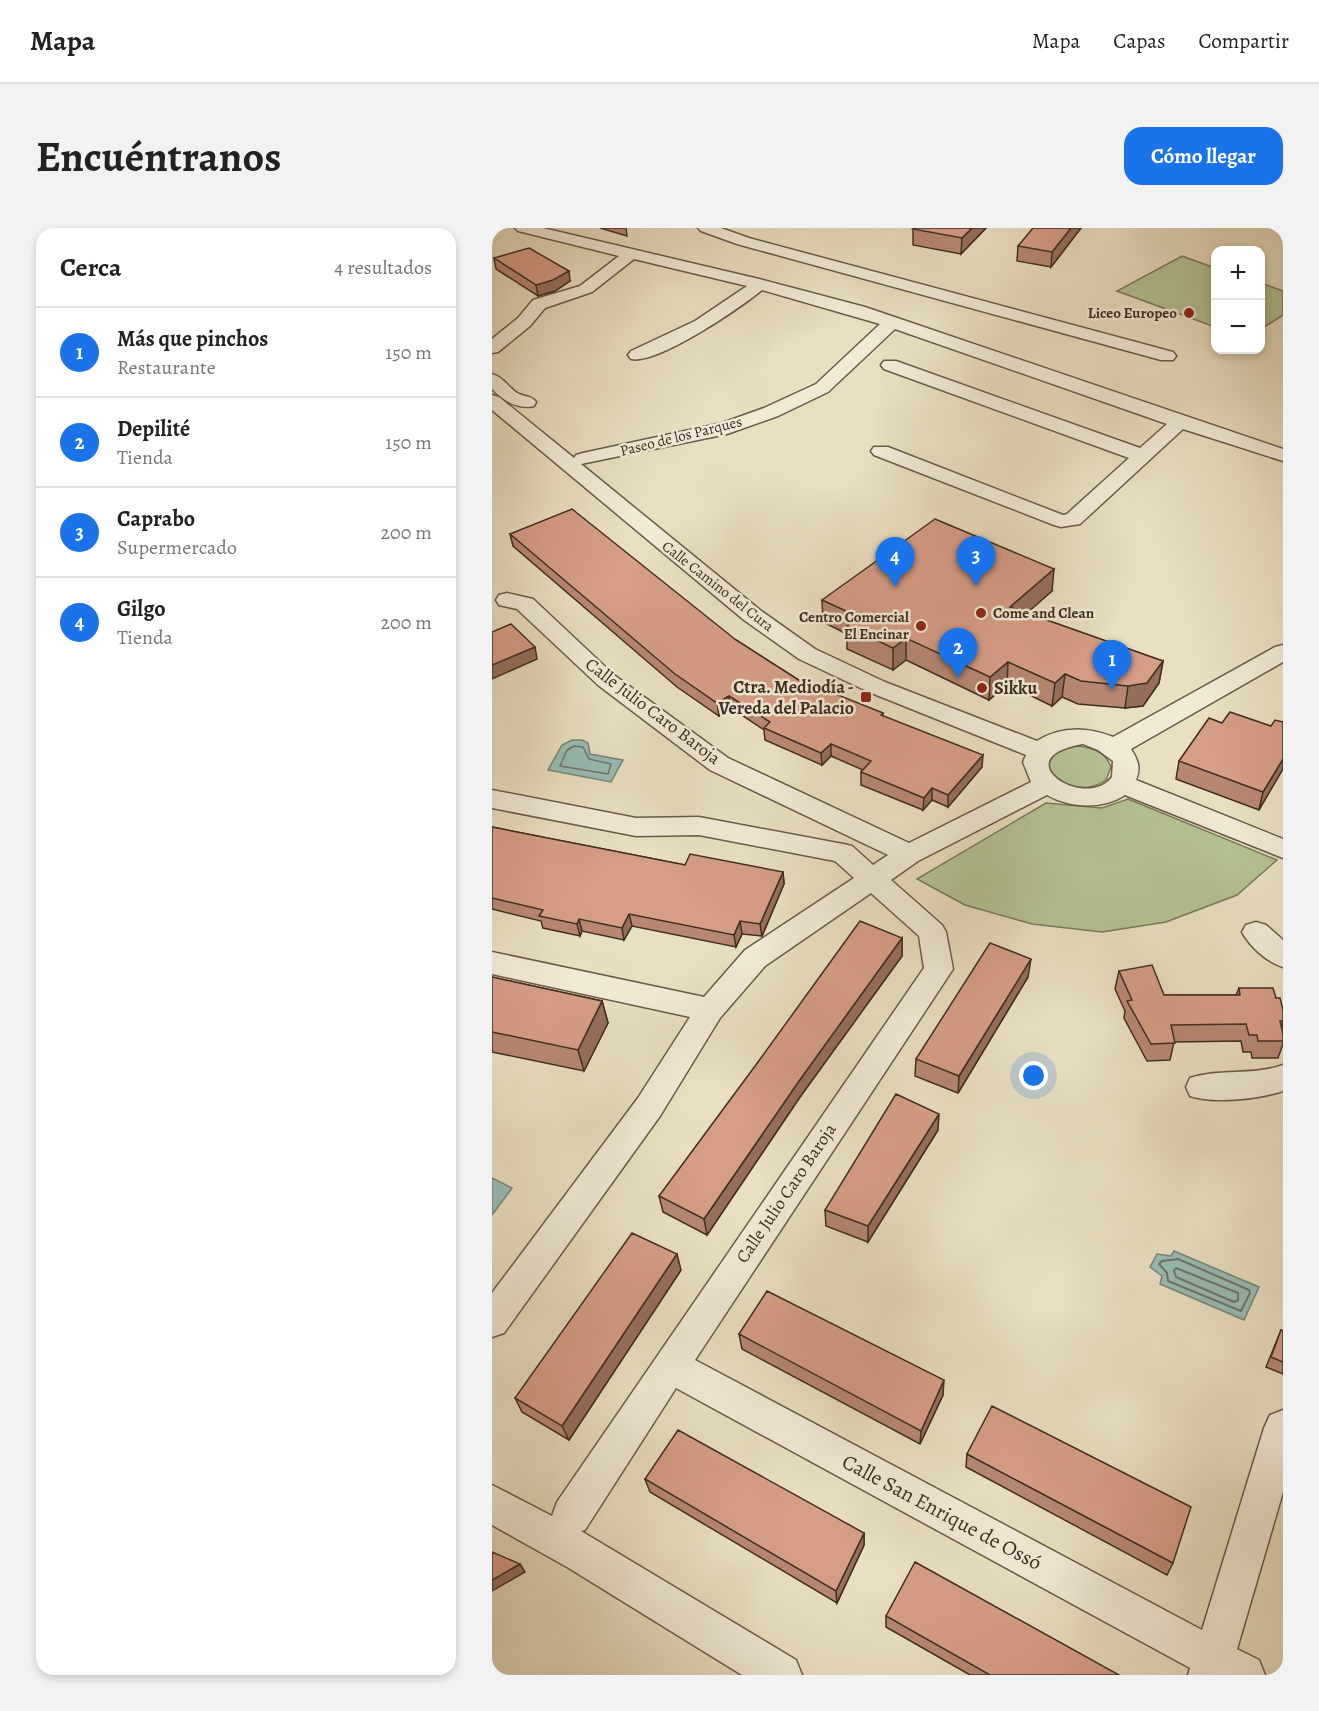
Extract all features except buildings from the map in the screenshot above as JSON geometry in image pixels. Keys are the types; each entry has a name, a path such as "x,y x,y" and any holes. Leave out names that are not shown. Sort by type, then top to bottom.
{"street":[{"path":"523,228 759,284 859,311 1180,422 1283,455"},
{"path":"706,228 743,241 1167,356"},
{"path":"492,348 524,322 539,304 586,289 631,254"},
{"path":"637,355 680,338 734,305 759,284"},
{"path":"859,311 900,284"},
{"name":"Paseo de los Parques","path":"583,459 727,428 771,412 822,388 891,323"},
{"path":"890,365 1143,456"},
{"path":"492,380 511,397 527,402"},
{"name":"Calle Camino del Cura","path":"492,401 752,615 807,654 877,687 1039,751"},
{"path":"881,451 1061,521 1073,520 1180,422"},
{"name":"Calle Julio Caro Baroja","path":"507,600 525,604 606,680 719,764 909,854"},
{"path":"1115,747 1283,652"},
{"path":"1083,736 1115,747 1125,759 1128,771 1122,784 1111,792 1096,797 1078,797 1061,793 1046,785 1037,774 1035,762 1039,751 1050,742 1065,737 1083,736"},
{"path":"1122,784 1283,849"},
{"path":"492,1321 649,1107 710,1010 755,958 909,854 1046,785"},
{"name":"Calle Julio Caro Baroja","path":"492,799 636,827 699,826 843,853 932,932 939,969 570,1516"},
{"path":"1256,932 1283,957"},
{"path":"492,963 710,1010"},
{"path":"1201,1087 1265,1084 1283,1077"},
{"name":"Calle San Enrique de Ossó","path":"670,1365 1222,1670 1283,1428"},
{"path":"492,1504 581,1553 781,1675"}],"green space":[{"path":"1182,256 1211,267 1211,326 1117,291"},
{"path":"1265,284 1283,291 1283,315 1265,326"},
{"path":"1076,746 1087,747 1105,757 1111,767 1106,780 1090,787 1075,787 1061,781 1048,770 1052,756"},
{"path":"1128,799 1277,860 1237,895 1166,922 1102,932 1032,924 965,905 917,879 1046,803 1102,808"}],"water":[{"path":"572,740 582,740 588,743 590,754 623,760 611,782 548,770 562,745"},
{"path":"492,1178 512,1188 492,1215"},
{"path":"1174,1251 1259,1287 1244,1320 1160,1284 1162,1276 1150,1267 1157,1254 1171,1256"}],"place":[{"name":"Liceo Europeo","path":"1189,313"},
{"name":"Caprabo","path":"976,586"},
{"name":"Gilgo","path":"895,587"},
{"name":"Come and Clean","path":"981,613"},
{"name":"Centro Comercial El Encinar","path":"921,626"},
{"name":"Depilité","path":"958,678"},
{"name":"Sikku","path":"982,688"},
{"name":"Más que pinchos","path":"1112,690"},
{"name":"Ctra. Mediodía - Vereda del Palacio","path":"866,697"}]}
